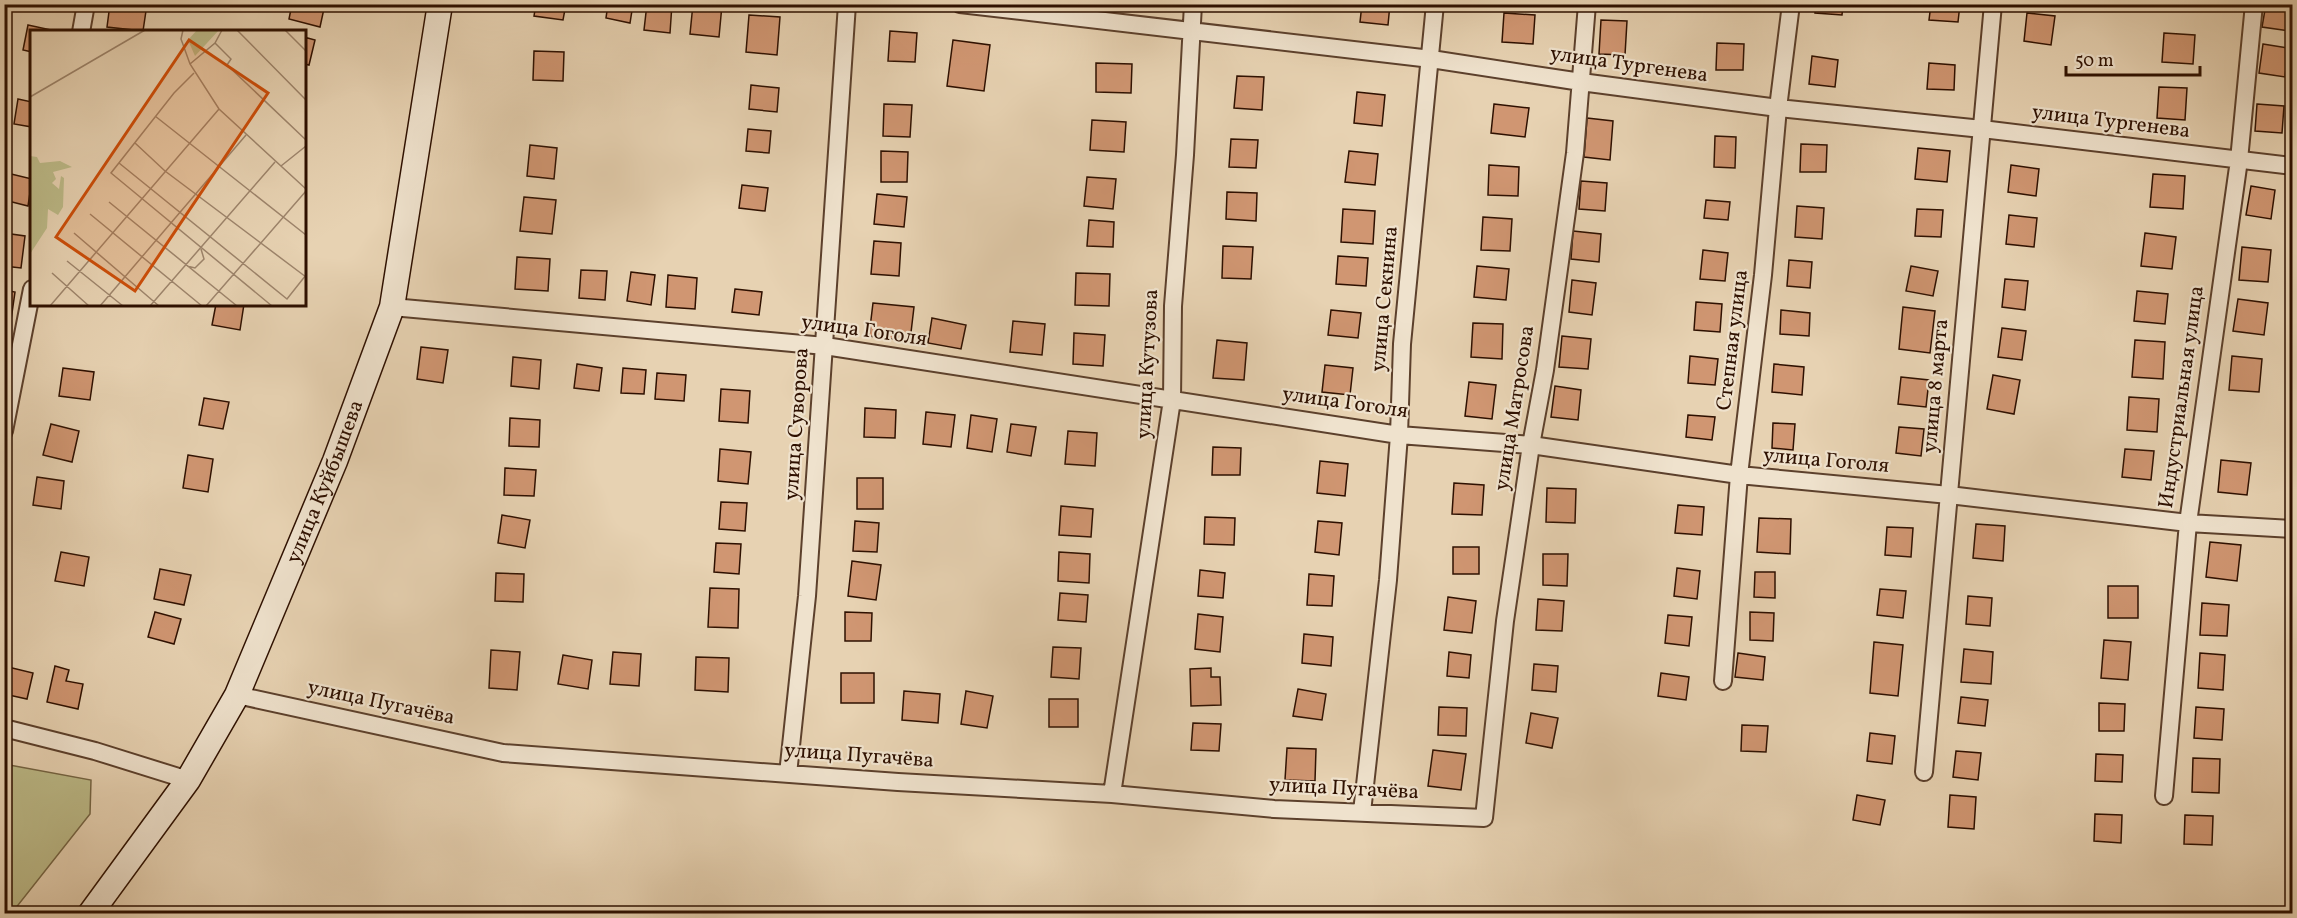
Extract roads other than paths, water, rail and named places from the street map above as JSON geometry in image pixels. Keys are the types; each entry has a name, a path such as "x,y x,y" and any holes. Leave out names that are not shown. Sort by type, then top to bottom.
{"main road":[{"name":"улица Куйбышева","path":"90,914 188,780 237,695 335,461 392,307 440,4"}],"street":[{"path":"81,30 86,4"},
{"name":"улица Суворова","path":"788,774 807,596 847,4"},
{"name":"улица Тургенева","path":"960,4 1431,59 1581,82 1778,108 1982,129 2292,166"},
{"name":"улица Кутузова","path":"1112,794 1172,400 1173,306 1185,155 1193,4"},
{"name":"улица Секнина","path":"1362,812 1388,580 1399,435 1402,344 1435,4"},
{"name":"улица Матросова","path":"1484,818 1505,621 1531,445 1545,370 1575,153 1587,4"},
{"name":"Степная улица","path":"1723,681 1739,475 1763,275 1778,108 1791,4"},
{"name":"улица 8 марта","path":"1924,772 1993,4"},
{"name":"Индустриальная улица","path":"2164,796 2188,523 2239,160 2254,4"},
{"path":"4,430 30,299"},
{"name":"улица Гоголя","path":"392,307 825,346 1399,435 1531,445 1739,475 1949,495 2188,523 2292,529"},
{"name":"улица Пугачёва","path":"237,695 503,753 898,782 1112,794 1274,808 1484,818"},
{"path":"4,728 95,751 188,780"}]}
